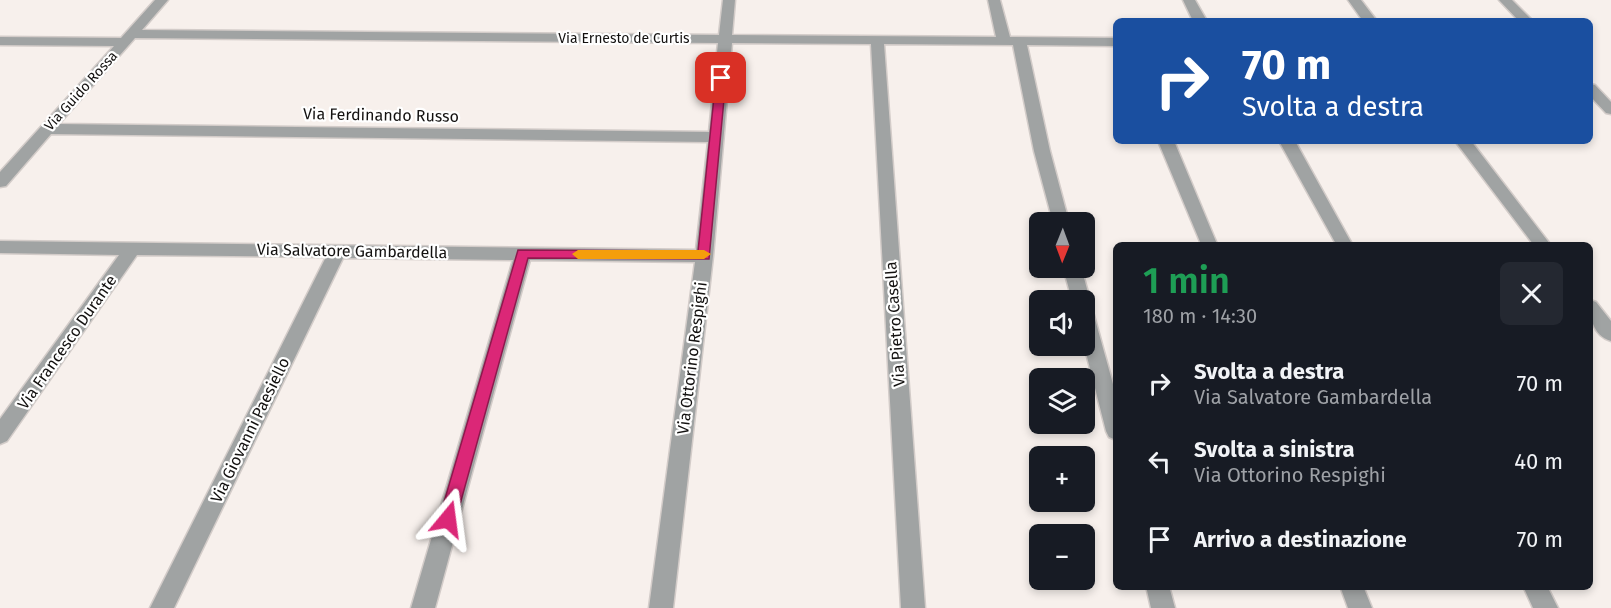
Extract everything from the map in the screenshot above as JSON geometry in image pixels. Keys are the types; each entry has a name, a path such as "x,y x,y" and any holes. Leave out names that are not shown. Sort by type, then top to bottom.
{"street":[{"name":"Via Guido Rossa","path":"0,182 162,0"},
{"name":"Via Ottorino Respighi","path":"661,608 704,256 729,0"},
{"path":"994,0 1011,41 1057,212"},
{"path":"1189,0 1198,18"},
{"path":"1354,0 1368,18"},
{"path":"1505,0 1523,18"},
{"name":"Via Ernesto de Curtis","path":"0,41 128,38 1113,42"},
{"name":"Via Pietro Casella","path":"877,40 913,608"},
{"path":"1593,91 1611,110"},
{"name":"Via Ferdinando Russo","path":"47,129 715,137"},
{"path":"1167,144 1208,242"},
{"path":"1289,144 1343,242"},
{"path":"1465,144 1540,242"},
{"name":"Via Salvatore Gambardella","path":"0,246 704,256"},
{"name":"Via Francesco Durante","path":"0,435 133,248"},
{"name":"Via Giovanni Paesiello","path":"162,608 338,251"},
{"path":"423,608 523,254"},
{"path":"1593,311 1611,334"},
{"path":"1095,353 1113,419"},
{"path":"1159,590 1163,608"},
{"path":"1353,590 1360,608"},
{"path":"1536,590 1546,608"}],"slow traffic":[{"path":"578,254 704,256 704,254"}],"route":[{"path":"448,519 523,254 704,256 721,78"}]}
